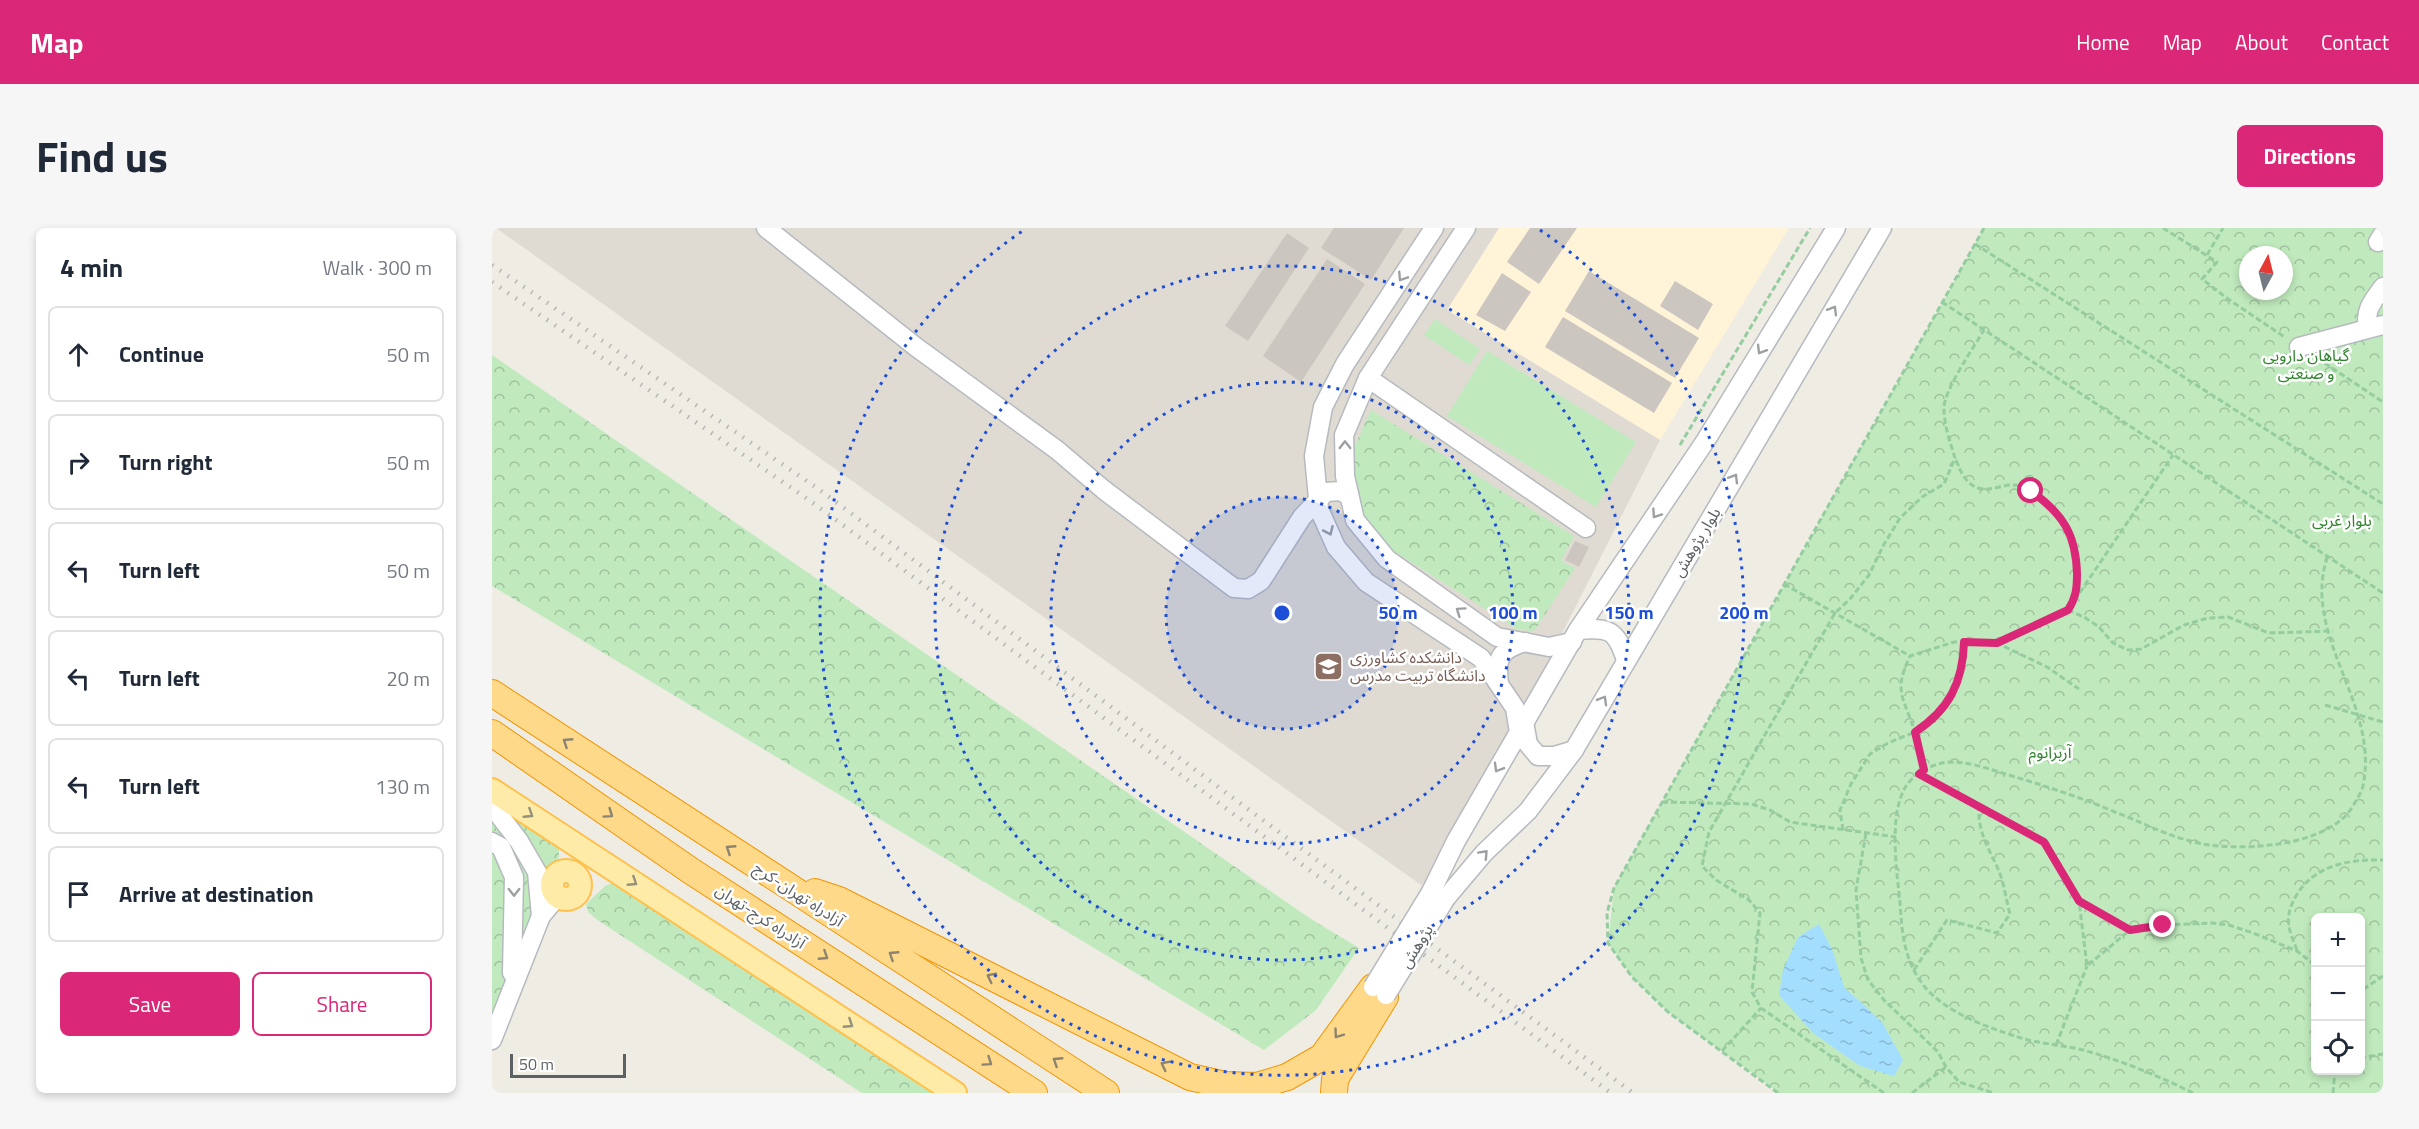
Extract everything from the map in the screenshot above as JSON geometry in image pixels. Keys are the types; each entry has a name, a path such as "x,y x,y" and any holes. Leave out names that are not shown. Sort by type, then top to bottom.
{"highway":[{"name":"آزادراه تهران-کرج","path":"492,693 1106,1093"},
{"name":"آزادراه کرج-تهران","path":"492,733 691,871 1034,1093"},
{"path":"775,878 839,900 1190,1077 1225,1085 1257,1086 1287,1077 1322,1057 1380,991"},
{"path":"1334,1093 1335,1079 1380,991"}],"main road":[{"path":"492,790 955,1093"},
{"path":"557,897 566,899 574,896 579,888 572,875 566,838"},
{"path":"572,875 603,862"}],"street":[{"path":"766,228 916,347 1057,450 1104,490 1234,588 1248,589 1261,581 1302,517 1318,498 1333,490 1341,491 1349,496"},
{"path":"1434,228 1345,363 1323,407 1314,456 1319,509 1336,547 1366,582 1481,658 1515,708 1528,744 1538,756 1554,756 1575,750"},
{"path":"1466,228 1368,378 1344,435 1345,472 1354,520 1387,559 1497,637 1550,647 1599,628 1610,631 1619,639 1626,660"},
{"path":"1439,895 1456,842 1575,636 1706,440 1836,228"},
{"name":"بلوار پژوهش","path":"1439,895 1528,811 1575,750 1882,228"},
{"path":"2375,327 2365,317 2369,306 2383,287"},
{"path":"2299,346 2375,327"},
{"path":"1368,378 1586,528"},
{"path":"1316,471 1329,478 1339,477 1345,472"},
{"path":"1499,686 1497,664 1502,653 1511,646 1525,642"},
{"path":"492,806 519,841 537,872 541,916"},
{"path":"492,842 501,847 514,877 514,936 510,993"},
{"name":"پژوهش","path":"1380,991 1439,895"},
{"path":"492,1040 541,916 557,897"}],"path":[{"path":"1677,450 1810,228"},
{"path":"1778,1093 1668,1012 1632,977 1608,943 1607,912 1614,888 1984,228"},
{"path":"2163,228 2217,261 2202,279 2228,300 2383,402"},
{"path":"2207,255 2223,228"},
{"path":"1974,244 2383,504"},
{"path":"1942,302 2383,593"},
{"path":"1984,330 1956,376 1944,406 1947,434 1964,476 1980,489 2016,485 2031,491 2048,503 2062,518 2073,540 2075,550 2077,582 2075,599"},
{"path":"1997,643 2068,610 2173,455"},
{"path":"1884,1093 1761,1008 1752,992 1760,913 1749,900 1716,880 1702,866 1709,832 1835,613 1850,599 1869,575 1882,546 1900,518 1922,497 1944,484 1956,458"},
{"path":"2327,558 2322,587 2340,649"},
{"path":"1784,584 1910,656"},
{"path":"2068,610 2099,627 2114,643 2128,650 2141,649 2184,625 2208,618 2228,617 2269,633 2333,631"},
{"path":"1924,770 1915,732 1901,699 1901,675 1910,656 1953,642 1997,643 2047,667 2079,689"},
{"path":"1843,830 1840,810 1851,784 1870,754 1888,743 1915,732 1935,719 1953,693 1964,664 1964,642"},
{"path":"2325,705 2383,722"},
{"path":"2364,708 2370,728"},
{"path":"2193,1093 2083,1050 2023,1038 1979,1022 1943,1004 1924,986 1908,961 1903,937 1896,860 1900,801 1907,785 1924,770 1942,763 1967,763 2094,803 2147,827 2174,836 2207,845 2239,846 2292,842 2318,834 2342,820 2355,802 2369,770"},
{"path":"1919,774 2044,842 2079,901 2087,966 2056,1045"},
{"path":"1662,802 1751,804 1770,810 1790,822 1896,837"},
{"path":"1914,970 1947,920 1997,933 2010,914 1999,871 1987,848 1978,816 1979,807"},
{"path":"1866,833 1857,890 1861,958 1868,980 1884,1000 1938,1052 1946,1067 1959,1082 1994,1093"},
{"path":"2297,951 2289,926 2290,907 2303,884 2319,871 2341,864 2360,860 2383,860"},
{"path":"2079,901 2130,930"},
{"path":"2087,966 2130,930 2171,924 2212,923 2229,925 2253,933 2297,951 2311,962"},
{"path":"2365,986 2383,976"},
{"path":"1722,1051 1761,1008"},
{"path":"2365,1057 2383,1054"},
{"path":"1912,1093 1946,1067"},
{"path":"2333,1093 2335,1075"}],"shaded area":[{"name":"دانشکده کشاورزی دانشگاه تربیت مدرس","path":"496,228 1499,228 1447,310 1660,440 1431,892"},
{"path":"1499,228 1789,228 1660,440 1447,310"}],"green space":[{"name":"آربرانوم","path":"1984,228 2383,228 2383,1093 1779,1093 1668,1012 1632,977 1608,943 1614,888"},
{"path":"1435,319 1480,349 1469,365 1424,335"},
{"path":"1487,351 1636,442 1596,507 1447,416"},
{"path":"492,355 1311,919 1359,948 1316,1010 1264,1050 492,586"},
{"path":"1371,410 1574,536 1561,561 1575,568 1533,631 1517,629 1387,547 1366,524 1357,500 1351,473 1352,452"},
{"path":"494,798 559,846 559,857 544,883"},
{"path":"492,815 527,860 535,909 492,1015"},
{"path":"614,882 939,1093 862,1093 596,919 588,912 586,904 605,886"}],"water":[{"path":"1819,924 1832,949 1844,987 1882,1022 1903,1060 1894,1076 1860,1066 1813,1033 1779,995 1783,970 1798,937"}],"building":[{"path":"1334,228 1404,228 1371,280 1321,248"},
{"path":"1530,228 1577,228 1539,284 1507,262"},
{"path":"1287,233 1309,248 1248,341 1225,326"},
{"path":"1327,259 1365,284 1301,382 1263,356"},
{"path":"1589,271 1699,338 1675,378 1565,311"},
{"path":"1502,273 1531,292 1505,331 1476,315"},
{"path":"1675,281 1713,304 1698,330 1660,306"},
{"path":"1563,317 1672,383 1654,413 1545,347"},
{"path":"1575,541 1589,547 1579,567 1565,560"}],"railway":[{"path":"492,265 817,488 1633,1093"},
{"path":"492,282 809,500 1611,1093"}],"place":[{"name":"دانشکده کشاورزی دانشگاه تربیت مدرس","path":"1329,666"}],"route":[{"path":"2031,491 2048,503 2062,518 2073,540 2077,582 2075,599 2068,610 1997,643 1964,642 1964,664 1953,693 1935,719 1915,732 1924,770 1919,774 2044,842 2079,901 2130,930 2163,925"}],"park label":[{"name":"گیاهان دارویی و صنعتی","path":"2306,364"},
{"name":"بلوار غربی","path":"2342,520"}]}
